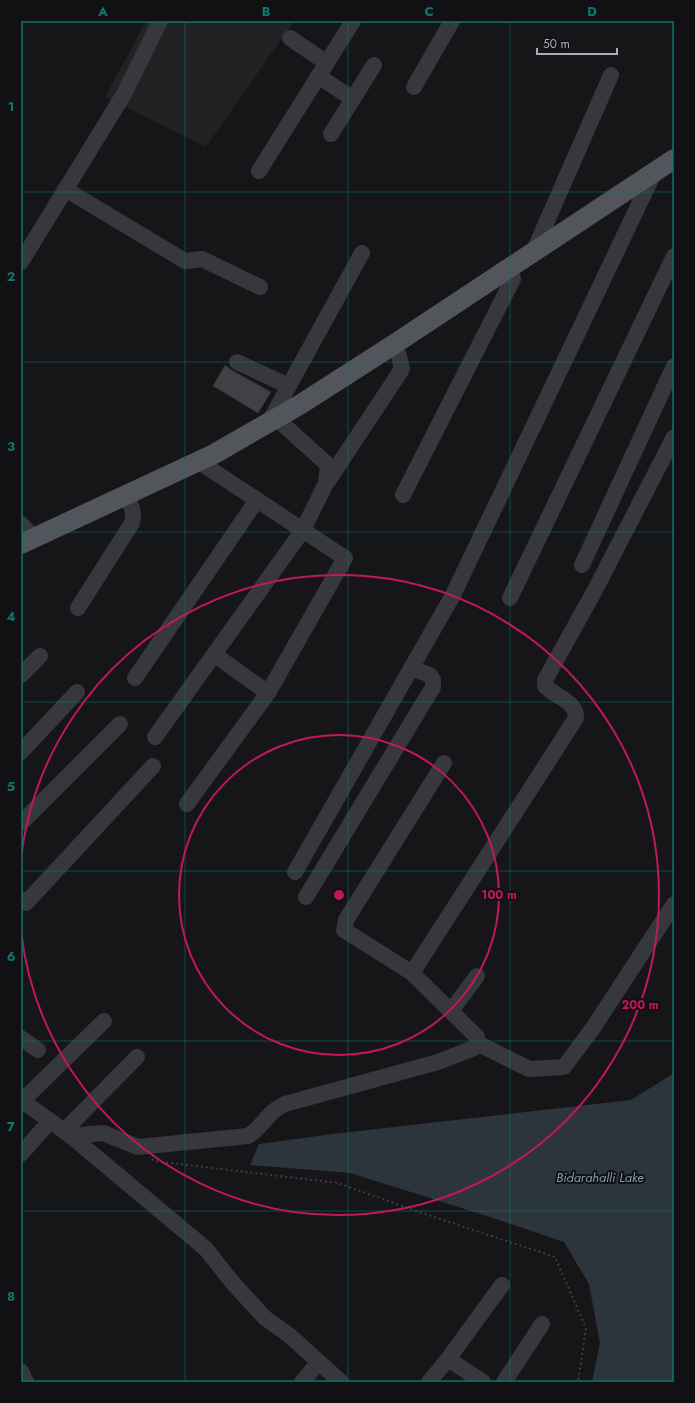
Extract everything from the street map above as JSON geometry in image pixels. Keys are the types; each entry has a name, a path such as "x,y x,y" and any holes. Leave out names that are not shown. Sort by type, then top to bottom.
{"main road":[{"path":"28,541 214,454 273,420 393,345 674,160"}],"street":[{"path":"21,262 124,94 160,21"},
{"path":"259,171 353,21"},
{"path":"414,87 452,21"},
{"path":"290,38 353,99"},
{"path":"331,134 374,65"},
{"path":"533,252 611,75"},
{"path":"295,872 456,588 653,175"},
{"path":"65,189 185,261 202,259 260,287"},
{"path":"326,483 328,465 273,420 289,386 362,253"},
{"path":"510,598 674,256"},
{"path":"403,495 513,279 509,268"},
{"path":"155,737 303,530 326,483 402,370 399,356 393,345"},
{"path":"237,362 289,386"},
{"path":"582,565 674,366"},
{"path":"412,973 576,718 577,712 574,706 550,692 545,686 544,680 595,590 674,437"},
{"path":"187,804 268,693 345,558 198,461"},
{"path":"78,608 132,523 134,516 132,507 126,495"},
{"path":"135,678 257,500"},
{"path":"21,524 28,541"},
{"path":"215,655 268,693"},
{"path":"21,675 40,656"},
{"path":"306,897 433,687 433,680 430,675 411,668"},
{"path":"21,752 77,692"},
{"path":"21,823 120,724"},
{"path":"68,1133 103,1133 138,1147 248,1136 260,1127 270,1113 285,1104 438,1062 474,1048 477,1043 476,1037 412,973 344,930 346,920 444,763"},
{"path":"21,899 26,904 153,766"},
{"path":"477,1043 529,1069 564,1067 593,1028 674,904"},
{"path":"451,1012 477,976"},
{"path":"104,1021 21,1101 68,1133 206,1248 232,1282 265,1318 289,1335 341,1382"},
{"path":"21,1038 38,1050"},
{"path":"68,1133 137,1057"},
{"path":"21,1154 50,1121"},
{"path":"429,1382 448,1359 502,1285"},
{"path":"504,1382 542,1324"},
{"path":"448,1359 483,1382"},
{"path":"302,1382 319,1362"},
{"path":"21,1371 26,1382"}],"path":[{"path":"138,1147 154,1161 338,1183 416,1211 555,1257 586,1328 578,1382"}],"shaded area":[{"path":"146,21 294,21 206,147 105,97"}],"water":[{"name":"Bidarahalli Lake","path":"674,1073 674,1382 592,1382 600,1343 589,1284 564,1242 350,1173 250,1165 259,1144 333,1134 631,1100"}],"building":[{"path":"225,365 271,392 258,413 213,386"}]}
